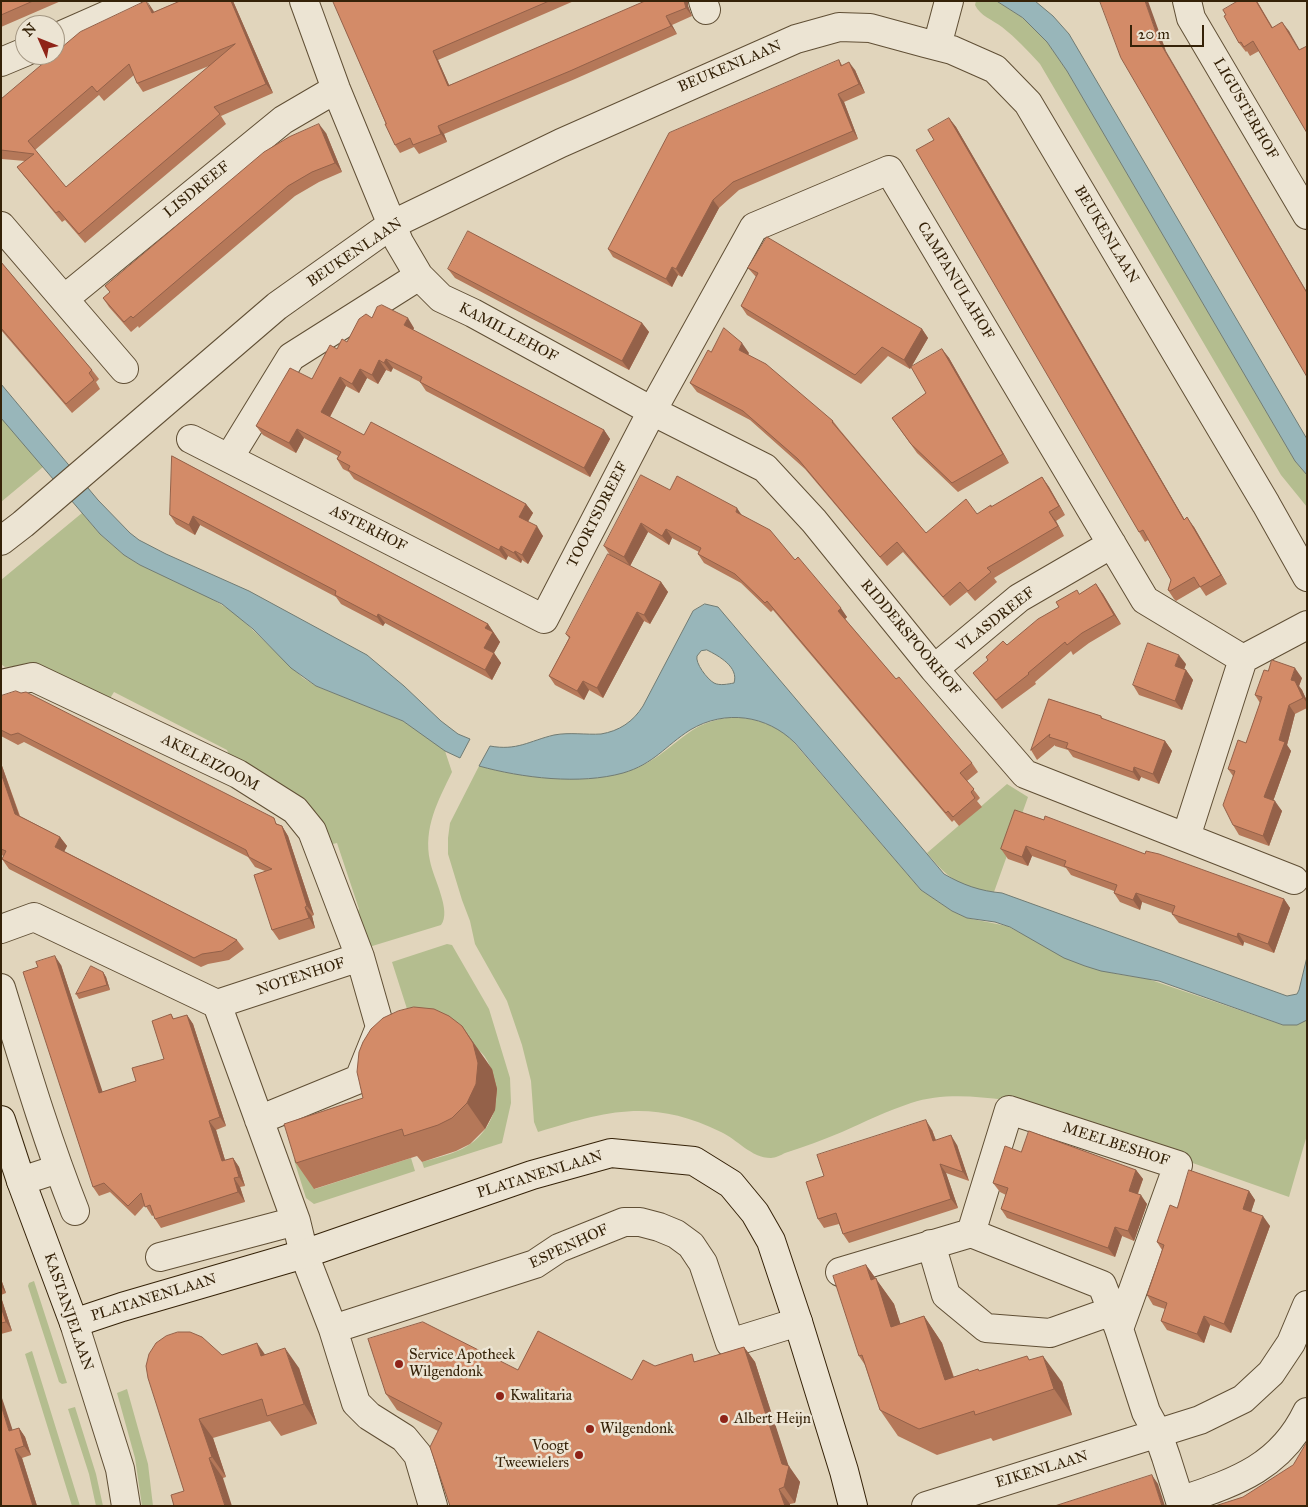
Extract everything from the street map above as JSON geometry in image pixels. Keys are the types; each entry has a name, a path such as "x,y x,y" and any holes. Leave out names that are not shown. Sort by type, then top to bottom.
{"street":[{"path":"65,34 114,12 127,1"},
{"path":"304,1 336,89 392,225"},
{"path":"936,46 949,1"},
{"name":"LIGUSTERHOF","path":"1187,1 1191,18 1307,215"},
{"name":"BEUKENLAAN","path":"1,540 23,524 277,306 392,225 560,143 796,39 839,27 870,28 952,50 995,69 1028,103 1266,504 1307,577"},
{"path":"1,62 15,56"},
{"name":"LISDREEF","path":"64,298 283,120 336,89"},
{"name":"CAMPANULAHOF","path":"652,411 754,227 889,170 1145,600 1243,659"},
{"name":"KAMILLEHOF","path":"392,225 399,242 419,276 442,298 472,312 652,411"},
{"path":"1,226 124,369"},
{"path":"229,458 292,357 419,276"},
{"name":"TOORTSDREEF","path":"544,619 652,411"},
{"name":"RIDDERSPOORHOF","path":"652,411 765,468 814,520 934,669 1025,774 1294,880"},
{"name":"ASTERHOF","path":"191,439 544,619"},
{"name":"VLASDREEF","path":"934,669 1019,598 1112,544"},
{"path":"1186,837 1243,659 1307,625"},
{"name":"AKELEIZOOM","path":"1,684 33,677 238,774 295,810 312,831 360,958"},
{"path":"1,929 34,917 217,1004 296,1221 304,1254 333,1329 356,1403 369,1416 404,1438 418,1455 433,1506"},
{"name":"NOTENHOF","path":"217,1004 360,958 380,1027 359,1079 260,1120"},
{"path":"2,995 58,1169 74,1211"},
{"name":"MEELBESHOF","path":"971,1233 1009,1110 1178,1164 1116,1320"},
{"name":"KASTANJELAAN","path":"1,1120 21,1181 74,1323 120,1469 126,1506"},
{"name":"PLATANENLAAN","path":"74,1323 122,1307 304,1254 532,1175 611,1153 694,1161 731,1184 755,1213 771,1242 844,1470 853,1506"},
{"path":"21,1181 58,1169"},
{"path":"160,1256 296,1221"},
{"name":"ESPENHOF","path":"333,1329 535,1264 559,1248 624,1222 640,1222 660,1227 676,1234 691,1245 703,1262 730,1344 798,1322"},
{"path":"840,1272 971,1233 1102,1285 1116,1320 1146,1412 1158,1434 1180,1501 1225,1486 1266,1464 1279,1453 1295,1434 1307,1412"},
{"path":"931,1244 946,1295 986,1328 1050,1333 1116,1320"},
{"name":"EIKENLAAN","path":"926,1506 1200,1420 1243,1399 1271,1374 1291,1343 1307,1304"}],"green space":[{"path":"976,1 997,1 1023,18 1047,42 1067,71 1295,461 1307,475 1307,507 1281,475 1040,64 1007,31 980,12 975,5"},
{"path":"1,413 43,467 1,502"},
{"path":"82,513 100,534 124,555 140,565 207,596 235,613 303,678 316,686 403,721 445,751 452,772 433,815 428,849 443,903 444,919 441,925 369,947 353,920 359,909 337,843 328,845 232,762 227,750 114,692 109,700 22,666 5,667 1,664 1,580"},
{"path":"736,717 764,723 789,737 921,890 952,911 967,918 1007,926 1085,966 1148,979 1283,1025 1307,1020 1307,1135 1289,1197 1005,1100 982,1097 934,1098 911,1103 828,1138 771,1158 757,1155 727,1135 696,1121 651,1112 630,1111 608,1114 586,1118 538,1132 534,1122 531,1081 522,1045 507,1001 475,944 470,921 448,854 450,823 479,766 519,775 564,779 609,776 629,771 647,763 697,728 720,719"},
{"path":"1007,784 1028,797 994,892 963,885 948,876 927,853"},
{"path":"447,944 452,945 489,1009 510,1078 511,1103 502,1143 424,1168 422,1162 457,1151 471,1144 479,1137 490,1121 496,1102 494,1077 489,1063 480,1051 466,1045 416,1037 392,962"},
{"path":"304,1156 315,1189 411,1158 415,1171 314,1204 306,1198 294,1160"},
{"path":"34,1281 67,1383 62,1384 59,1382 28,1286 29,1283"},
{"path":"32,1351 80,1506 72,1506 25,1354"},
{"path":"127,1389 148,1464 153,1506 142,1506 135,1458 117,1393"},
{"path":"75,1407 96,1474 103,1506 96,1506 89,1474 68,1409"}],"water":[{"path":"997,1 1035,1 1053,16 1069,34 1307,439 1307,475 1295,461 1067,71 1047,42 1023,18"},
{"path":"1,384 98,500 130,533 139,540 166,554 249,591 367,655 441,721 458,734 470,739 460,758 445,751 403,721 316,686 291,668 253,629 222,604 140,565 124,555 100,534 1,418"},
{"path":"705,604 718,607 944,874 972,887 1002,893 1287,996 1297,994 1307,957 1307,1020 1297,1025 1283,1025 1159,981 1101,971 1064,958 1010,927 995,922 967,918 952,911 921,890 795,743 772,726 759,721 731,718 703,723 681,736 643,765 606,777 551,779 514,774 479,766 490,746 508,747 523,745 560,734 601,734 614,731 625,725 635,717 643,706 693,611","holes":["707,650 731,667 735,677 734,683 716,684 702,671 697,656 701,651"]}],"building":[{"path":"1,1 33,1 1,15"},
{"path":"146,1 152,13 180,1 231,1 266,84 214,107 220,114 79,234 59,211 56,213 17,167 34,154 1,150 1,99 41,65 65,65 65,45 80,32","holes":["235,44 66,187 28,141 92,86 97,92 129,64 137,83"]},
{"path":"333,1 549,1 433,51 448,86 645,1 684,1 686,8 666,16 671,26 570,71 438,126 441,134 413,145 410,138 395,145"},
{"path":"1100,1 1145,1 1159,41 1307,293 1307,377 1121,58"},
{"path":"1238,1 1256,1 1272,28 1282,22 1299,50 1307,46 1307,133 1253,41 1244,47 1241,42 1239,43 1224,16 1226,15 1223,10"},
{"path":"839,60 841,66 849,62 859,84 838,94 853,131 733,182 713,200 676,269 672,267 666,279 608,249 669,133"},
{"path":"949,118 1184,520 1187,517 1221,575 1200,587 1194,577 1170,591 1168,590 1171,580 1143,530 1139,532 916,150 934,140 928,130"},
{"path":"319,124 335,163 312,172 288,186 133,318 131,316 124,322 103,298 110,292 105,286 264,152 289,137"},
{"path":"468,231 642,323 622,361 448,269"},
{"path":"767,237 922,329 904,360 882,347 855,375 741,306 758,273 748,268"},
{"path":"1,262 92,370 89,373 94,380 66,404 1,328"},
{"path":"382,305 408,318 404,325 604,430 584,468 420,382 422,377 386,359 384,363 379,360 372,375 360,369 352,384 340,377 321,412 364,435 371,422 526,504 519,517 537,526 522,555 501,546 499,550 348,470 350,466 337,459 341,452 297,429 289,443 256,426 290,368 312,379 330,345 337,349 342,339 347,342 359,319 366,314 372,318 377,307"},
{"path":"724,328 742,343 739,350 766,364 833,421 926,533 966,499 977,514 1042,477 1059,506 1049,512 1058,526 987,568 991,572 968,591 960,582 943,597 897,542 880,557 798,459 743,411 690,383 708,350 711,352"},
{"path":"942,349 1003,454 952,483 911,444 892,418 926,393 911,367"},
{"path":"172,456 488,624 485,628 493,632 484,648 494,653 485,670 378,614 377,617 335,595 336,591 193,516 189,525 170,515"},
{"path":"641,475 670,490 677,476 737,508 736,512 770,530 795,560 798,557 841,608 838,611 896,679 899,677 972,763 960,773 974,789 971,792 975,798 953,817 948,811 946,813 767,601 765,603 735,574 698,554 701,548 666,529 662,536 641,523 624,557 604,546"},
{"path":"608,554 661,582 644,615 637,612 597,688 583,681 577,691 549,676 570,637 566,634"},
{"path":"1096,584 1114,615 1082,633 1067,645 1065,642 996,700 973,673 988,660 986,657 1003,641 1007,645 1038,619 1059,607 1056,602 1077,590 1079,594"},
{"path":"1148,643 1179,655 1175,666 1186,670 1175,701 1133,685"},
{"path":"1272,660 1295,668 1291,680 1295,681 1303,698 1289,705 1279,740 1285,742 1264,797 1275,801 1263,836 1233,825 1223,805 1235,771 1228,769 1238,740 1246,743 1262,697 1255,695 1264,670 1268,671"},
{"path":"16,691 26,692 274,818 276,824 282,826 309,918 272,930 254,875 272,869 249,857 246,850 18,733 11,735 1,730 1,696"},
{"path":"1049,699 1101,716 1101,718 1165,741 1153,774 1134,767 1133,772 1066,748 1068,743 1049,737 1050,734 1031,750"},
{"path":"1,773 15,814 60,837 55,847 237,940 222,951 202,954 194,958 2,859 6,851 1,849"},
{"path":"1015,810 1044,820 1045,816 1145,854 1146,851 1159,854 1284,899 1268,944 1238,933 1237,937 1172,914 1175,906 1136,893 1133,900 1114,893 1117,885 1064,866 1066,861 1026,846 1022,857 1001,849"},
{"path":"55,956 99,1093 136,1081 132,1068 164,1059 152,1021 171,1014 173,1019 187,1015 220,1117 209,1121 222,1161 233,1158 239,1177 234,1178 238,1192 155,1219 150,1205 145,1207 141,1193 128,1206 104,1183 93,1187 23,972 38,967 36,962"},
{"path":"91,966 103,972 107,985 76,994"},
{"path":"414,1007 434,1009 449,1016 462,1026 473,1043 478,1063 476,1084 467,1103 452,1118 438,1125 404,1136 402,1129 296,1163 284,1124 363,1098 357,1072 359,1052 363,1042 371,1029 383,1018 398,1011"},
{"path":"926,1120 933,1141 951,1135 963,1172 940,1164 951,1199 843,1234 836,1213 818,1219 806,1182 824,1176 817,1155"},
{"path":"1029,1131 1136,1170 1129,1191 1141,1195 1128,1231 1115,1227 1108,1248 1001,1209 1008,1188 993,1183 1005,1146 1021,1152"},
{"path":"1189,1170 1249,1191 1243,1209 1263,1216 1224,1324 1204,1316 1197,1334 1161,1321 1167,1303 1147,1295 1164,1245 1157,1242 1170,1205 1177,1208"},
{"path":"866,1265 871,1280 876,1278 891,1327 924,1316 945,1380 1027,1356 1029,1360 1043,1356 1054,1389 975,1415 974,1411 919,1429 880,1410 862,1355 859,1356 833,1276"},
{"path":"1,1307 6,1322 1,1323"},
{"name":"Wilgendonk","path":"423,1322 518,1370 538,1331 632,1380 643,1360 655,1366 692,1354 694,1362 744,1347 782,1464 789,1466 784,1487 779,1489 785,1506 450,1506 430,1447 442,1423 386,1394 368,1339"},
{"path":"178,1332 190,1332 202,1337 222,1355 257,1343 261,1356 285,1348 304,1404 267,1416 262,1399 199,1419 212,1457 209,1458 225,1506 174,1506 171,1495 184,1491 148,1378 146,1366 149,1354 156,1343 166,1336"},
{"path":"1,1405 9,1431 19,1428 24,1446 15,1449 33,1506 1,1506"},
{"path":"1307,1442 1307,1506 1215,1506 1243,1497 1293,1465"},
{"path":"1152,1475 1162,1506 1055,1506"}],"place":[{"name":"Service Apotheek Wilgendonk","path":"399,1364"},
{"name":"Kwalitaria","path":"500,1396"},
{"name":"Albert Heijn","path":"724,1419"},
{"name":"Wilgendonk","path":"590,1429"},
{"name":"Voogt Tweewielers","path":"579,1455"}]}
